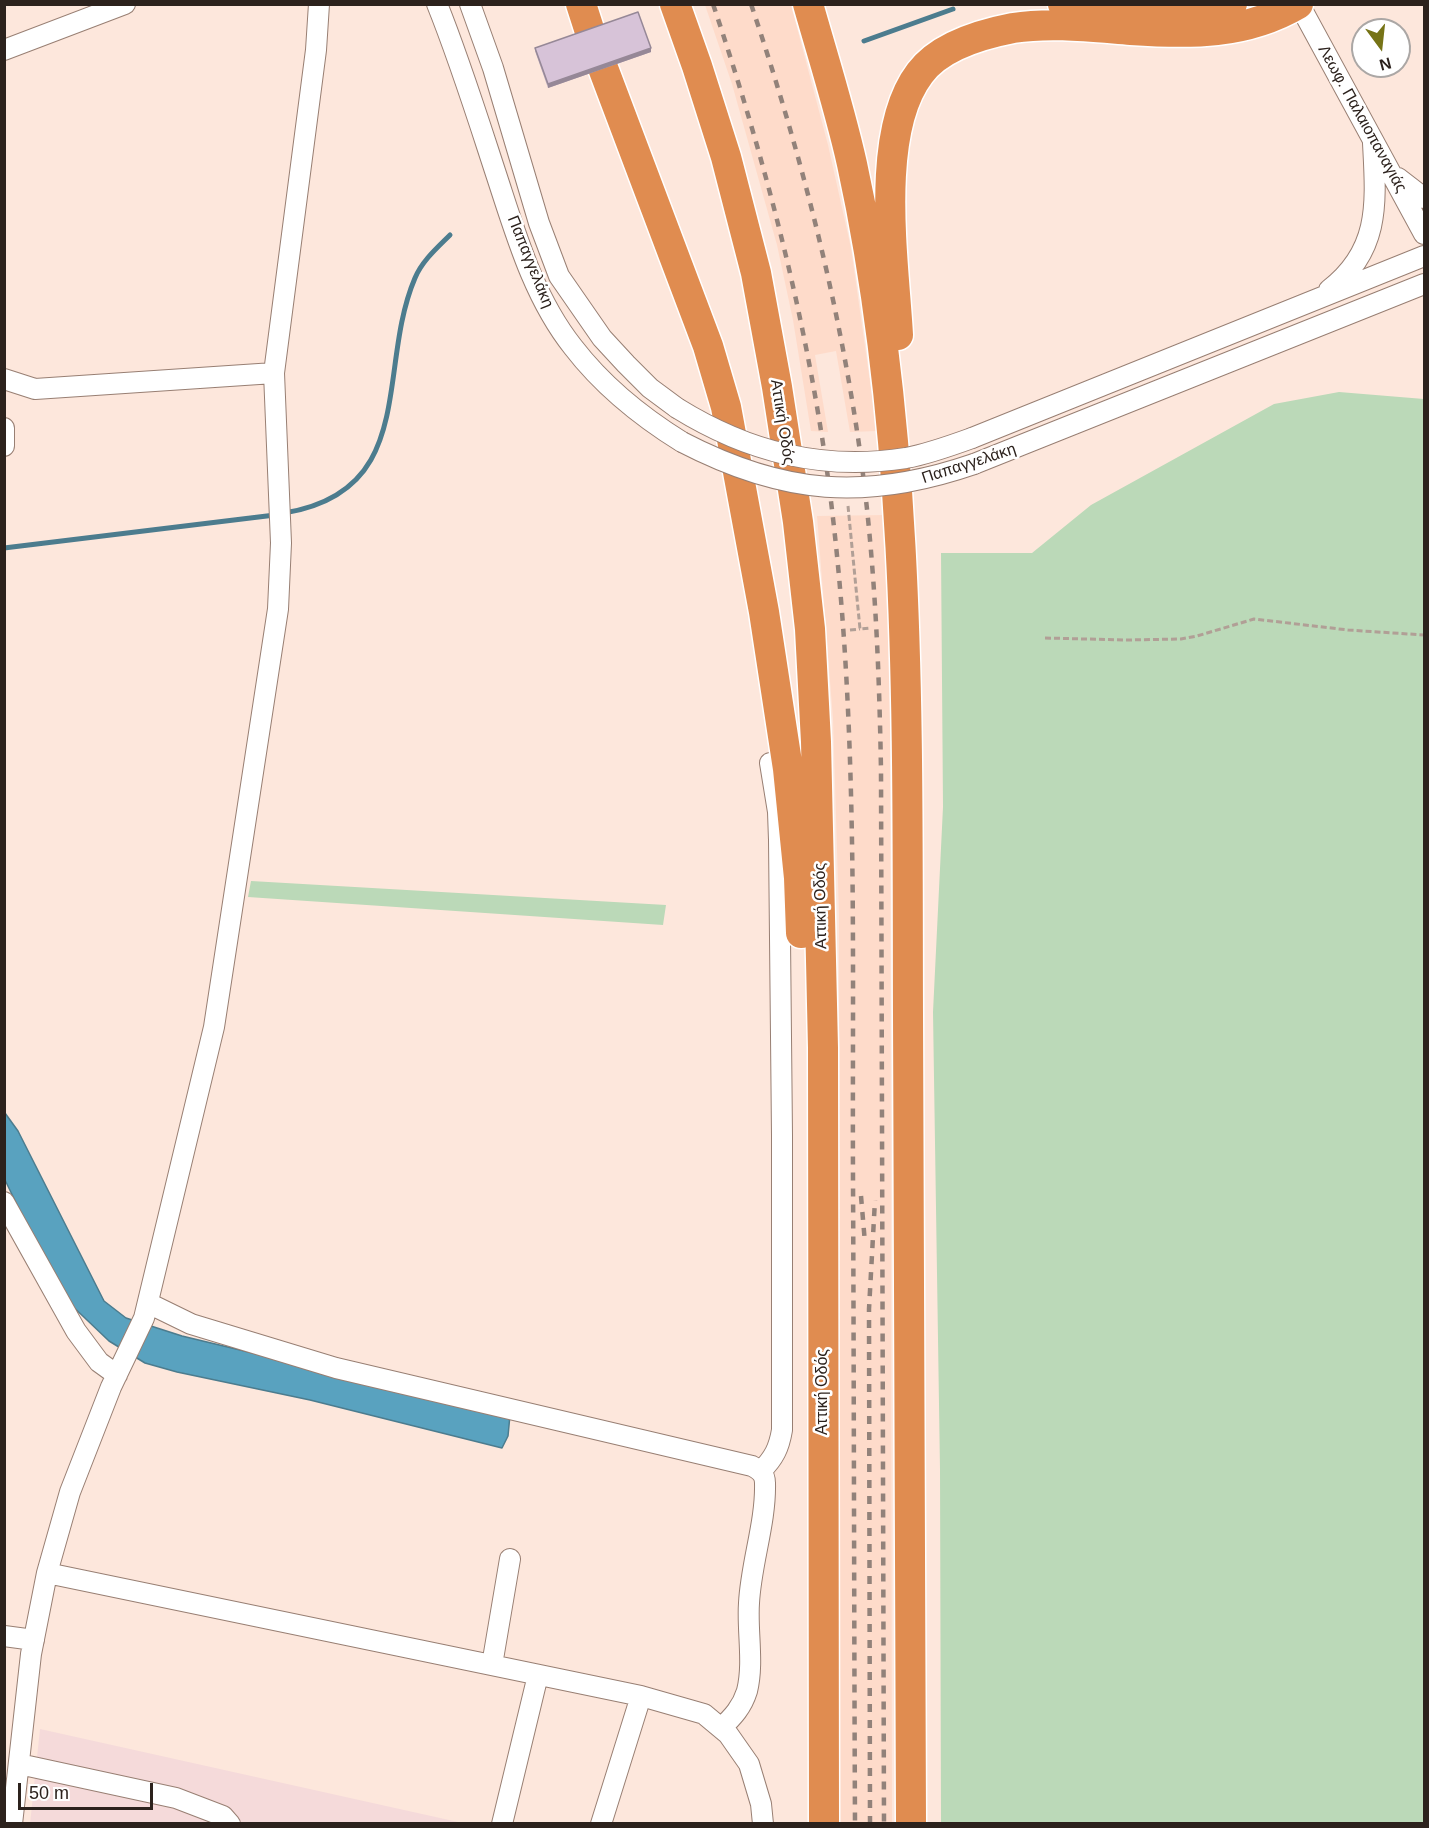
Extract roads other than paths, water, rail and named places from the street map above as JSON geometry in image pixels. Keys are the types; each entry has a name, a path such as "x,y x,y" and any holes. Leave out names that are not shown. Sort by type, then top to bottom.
{"highway":[{"path":"580,4 590,32"},
{"name":"Αττική Οδός","path":"675,4 698,66 726,157 756,273 798,522 810,629 816,742 823,1048 824,1824"},
{"path":"808,4 852,164 888,387 900,518"},
{"path":"1063,4 1177,12 1217,7"},
{"path":"911,1824 907,712 900,518 900,361 890,171 896,129 908,96 920,73 938,57 958,45 1013,28 1065,26 1205,33 1259,23 1298,4"},
{"path":"603,68 708,346 726,407 762,601 788,769 801,933 823,1048"}],"street":[{"path":"4,50 125,4"},
{"path":"12,1824 34,1640 47,1573 70,1492 146,1311 214,1027 278,609 281,543 274,373 316,50 318,4"},
{"name":"Παπαγγελάκη","path":"437,4 463,73 518,240 551,315 572,345 600,378 629,406 682,442 730,465 785,483 847,489 879,487 916,481 974,464 1425,284"},
{"name":"Παπαγγελάκη","path":"470,4 493,68 539,223 559,276 602,338 650,388 676,408 706,426 772,452 815,460 875,461 906,458 938,450 1425,256"},
{"name":"Λεωφ. Παλαιοπαναγιάς","path":"1298,4 1425,234"},
{"path":"1315,300 1347,275 1360,257 1369,237 1374,217 1375,192 1372,137"},
{"path":"1392,174 1425,198"},
{"path":"4,379 35,389 274,373"},
{"path":"4,428 4,446"},
{"path":"761,1471 774,1459 780,1445 782,1430 779,840 778,812 770,763"},
{"path":"4,1202 76,1331 99,1362 121,1367"},
{"path":"146,1311 336,1368 752,1466 761,1471 765,1481 763,1509 752,1567 748,1604 747,1688 736,1714 721,1728"},
{"path":"492,1665 510,1559"},
{"path":"47,1573 641,1696 704,1714 728,1734 749,1764 761,1804 763,1824"},
{"path":"4,1636 34,1640"},
{"path":"502,1824 538,1675"},
{"path":"601,1824 641,1696"},
{"path":"19,1764 176,1798 223,1816 230,1824"}],"water":[{"path":"5,1113 18,1131 104,1301 126,1318 182,1336 510,1415 508,1436 502,1448 310,1400 177,1372 145,1363 109,1341 66,1300 47,1267 5,1180"}],"waterway":[{"path":"864,41 953,9"},
{"path":"284,513 327,500 356,480 374,453 386,421 404,313 415,278 426,260 450,235"},
{"path":"4,548 275,515"}],"railway":[{"path":"713,4 750,121 796,298 828,478 845,652 853,915 855,1824"},
{"path":"751,4 799,162 838,323 857,431 872,558 881,770 884,1824"},
{"path":"861,1196 865,1243"},
{"path":"870,1824 869,1309 875,1200"}]}
